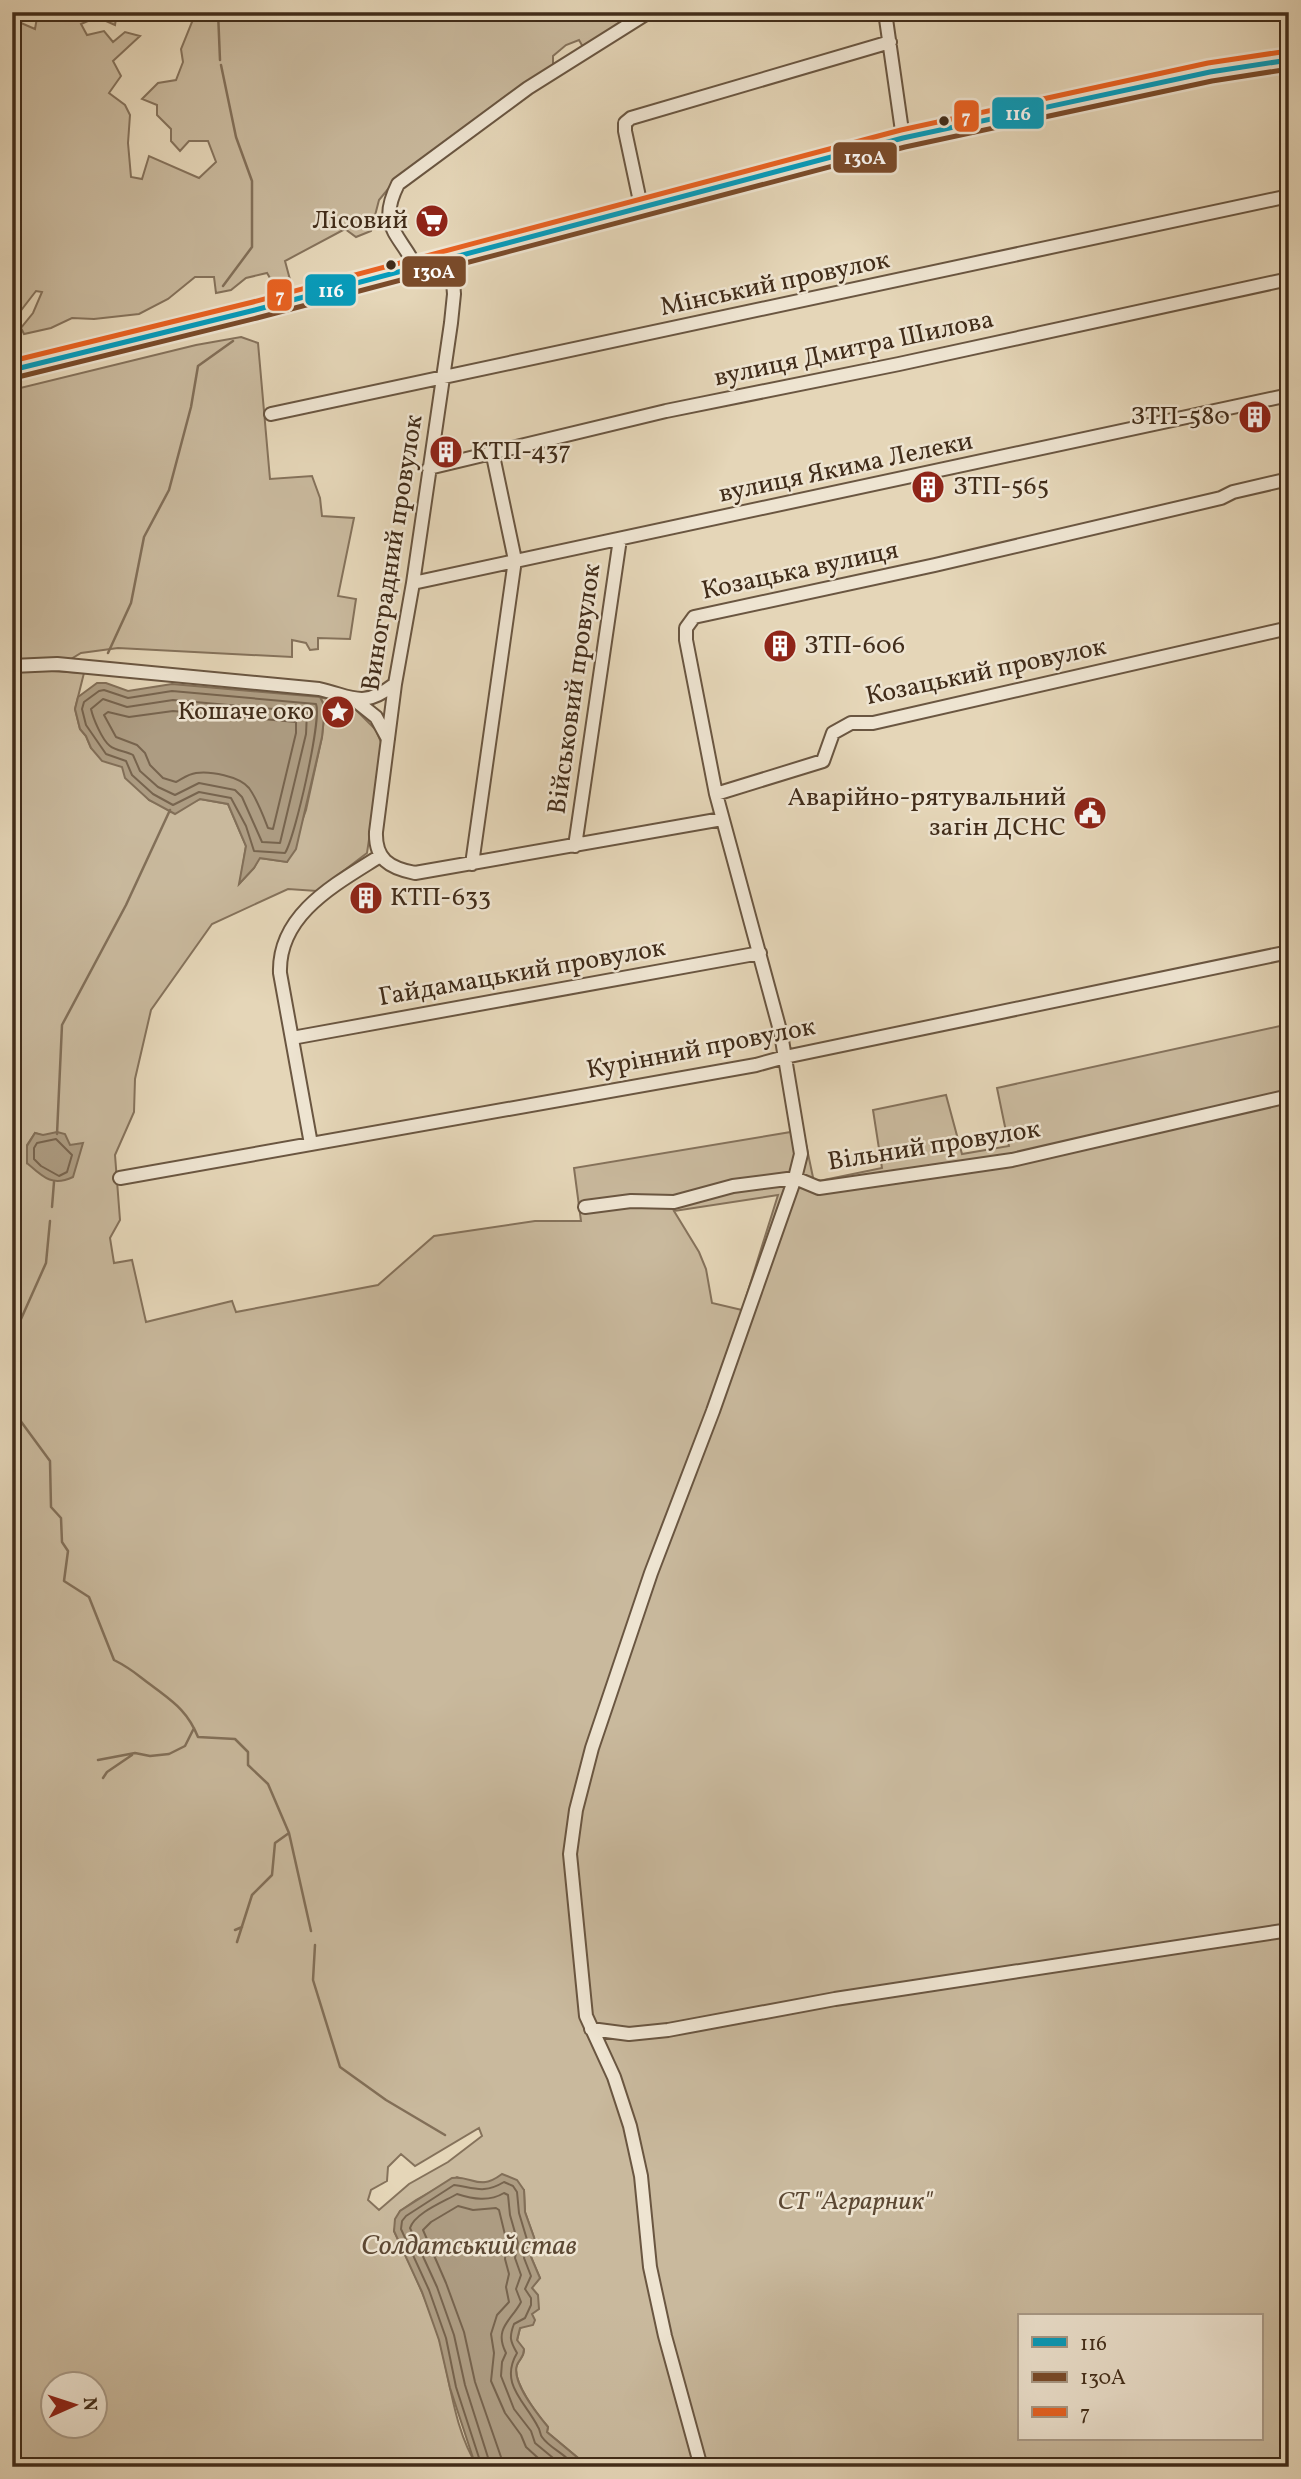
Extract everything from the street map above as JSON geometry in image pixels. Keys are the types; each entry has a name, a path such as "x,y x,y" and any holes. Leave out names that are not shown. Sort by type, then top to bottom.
{"main road":[{"path":"12,370 256,310 903,138 1210,72 1289,60"}],"street":[{"path":"416,267 406,248 393,234 389,215 391,199 398,184 528,88 649,12"},
{"path":"885,12 903,138"},
{"path":"641,206 625,131 625,123 631,118 890,42"},
{"name":"Мінський провулок","path":"271,414 1289,196"},
{"name":"Виноградний провулок","path":"380,856 375,844 376,832 395,684 444,378 454,294 452,257"},
{"name":"вулиця Дмитра Шилова","path":"429,468 666,411 899,364 1289,279"},
{"name":"вулиця Якима Лелеки","path":"413,583 1289,395"},
{"path":"472,864 515,560 492,451"},
{"name":"Козацька вулиця","path":"795,1178 801,1154 781,1034 716,794 686,640 686,628 694,617 961,559 1222,498 1234,492 1289,479"},
{"name":"Військовий провулок","path":"575,846 620,539"},
{"name":"Козацький провулок","path":"716,794 823,761 833,733 851,723 873,723 1289,628"},
{"path":"12,666 57,664 319,690 356,701 376,717 388,739"},
{"path":"356,701 379,696 395,684"},
{"path":"311,1144 279,958 283,943 300,917 323,893 380,856 401,871 415,873 722,819"},
{"name":"Курінний провулок","path":"120,1178 756,1065 1289,952"},
{"name":"Гайдамацький провулок","path":"292,1038 760,953"},
{"name":"Вільний провулок","path":"585,1208 631,1201 674,1202 733,1186 795,1178 819,1188 1012,1160 1289,1096"},
{"path":"701,2467 665,2336 650,2267 640,2176 630,2126 614,2077 590,2029 586,2015 570,1854 576,1810 592,1748 651,1573 713,1412 795,1178"},
{"path":"590,2029 629,2034 668,2031 835,1999 1289,1930"}],"green space":[{"path":"38,12 117,12 115,25 97,17 81,24 87,35 104,31 113,42 125,32 140,36 113,61 121,76 109,93 125,105 130,115 128,143 131,177 142,179 149,156 199,178 216,162 208,141 189,141 180,151 171,141 171,129 157,115 157,105 142,99 158,83 176,80 183,62 181,49 196,12 635,12 583,47 579,40 566,45 553,56 553,66 503,98 393,183 379,200 371,231 356,237 345,229 285,261 292,287 277,290 267,273 246,278 231,290 216,293 214,277 195,277 168,299 139,314 94,319 72,318 51,328 24,334 21,328 33,313 42,292 36,291 12,322 12,19 35,29"},
{"path":"241,337 258,343 270,479 312,476 320,498 322,516 354,518 338,596 356,599 350,639 318,638 318,649 310,650 306,643 292,640 292,657 118,648 81,653 66,662 12,659 12,390 196,345"},
{"name":"СТ \"Аграрник\"","path":"12,670 84,673 75,709 80,729 91,748 123,767 149,800 171,812 200,799 228,804 246,846 240,883 259,858 287,862 306,810 322,737 325,707 320,697 351,705 376,730 383,747 367,853 317,891 288,889 212,924 151,1010 135,1079 134,1112 115,1155 120,1220 110,1238 114,1263 132,1260 146,1322 232,1301 236,1312 378,1285 434,1236 535,1221 581,1221 574,1168 803,1130 814,1182 882,1168 873,1110 946,1095 962,1154 1009,1146 997,1088 1289,1024 1289,2467 583,2467 578,2458 547,2432 548,2427 526,2398 516,2372 524,2352 517,2341 520,2328 527,2325 532,2314 531,2288 540,2278 531,2257 536,2243 525,2212 524,2190 491,2182 475,2183 457,2177 400,2211 394,2231 431,2314 459,2423 478,2467 12,2467","holes":["35,1133 69,1145 27,1163 27,1145","778,1195 742,1310 712,1303 706,1269 699,1252 674,1211","479,2128 482,2136 448,2162 409,2184 379,2210 368,2200 371,2190 387,2181 388,2167 401,2154 415,2166"]}],"water":[{"path":"97,683 106,683 128,691 172,684 320,697 325,707 322,737 296,849 287,862 260,858 239,884 246,846 228,804 200,799 175,814 149,800 125,778 122,767 102,761 80,729 75,709 78,697"},
{"path":"57,1132 65,1134 70,1145 83,1143 73,1177 53,1181 27,1163 27,1146 35,1133 43,1135"},
{"name":"Солдатський став","path":"502,2174 517,2180 524,2190 525,2212 536,2243 531,2257 540,2278 532,2288 538,2295 539,2309 532,2314 535,2320 533,2325 520,2328 517,2340 524,2349 517,2365 518,2380 526,2398 548,2427 547,2432 578,2458 583,2467 478,2467 475,2464 450,2388 439,2340 422,2292 394,2231 395,2219 400,2211 452,2178 487,2182"}],"waterway":[{"path":"218,12 220,60"},
{"path":"221,65 236,137 252,181 252,247 223,286"},
{"path":"108,653 131,603 144,537 169,490 191,407 198,366 233,341"},
{"path":"57,1134 62,1025 126,905 170,810"},
{"path":"52,1207 54,1182"},
{"path":"50,1221 46,1263 17,1328 14,1412 50,1461 51,1507 61,1518 62,1542 68,1551 64,1581 89,1597 114,1660 179,1707 198,1737 235,1739 248,1752 248,1765 268,1784 289,1833 311,1931"},
{"path":"98,1760 135,1753 150,1756 169,1754 185,1746 194,1728"},
{"path":"103,1778 107,1772 132,1755"},
{"path":"237,1942 252,1895 272,1875 275,1843 289,1833"},
{"path":"235,1930 242,1927"},
{"path":"315,1945 313,1980 340,2067 386,2100 445,2135"}],"transit line":[{"name":"7","path":"12,361 253,302 901,130 1208,63 1288,51"},
{"name":"116","path":"12,370 255,310 903,138 1210,72 1289,60"},
{"name":"130А","path":"14,378 257,318 905,147 1212,81 1289,69"}],"place":[{"name":"Лісовий","path":"432,221"},
{"name":"ЗТП-580","path":"1255,417"},
{"name":"КТП-437","path":"446,452"},
{"name":"ЗТП-565","path":"928,487"},
{"name":"ЗТП-606","path":"780,646"},
{"name":"Кошаче око","path":"338,712"},
{"name":"Аварійно-рятувальний загін ДСНС","path":"1090,813"},
{"name":"КТП-633","path":"366,898"}]}
